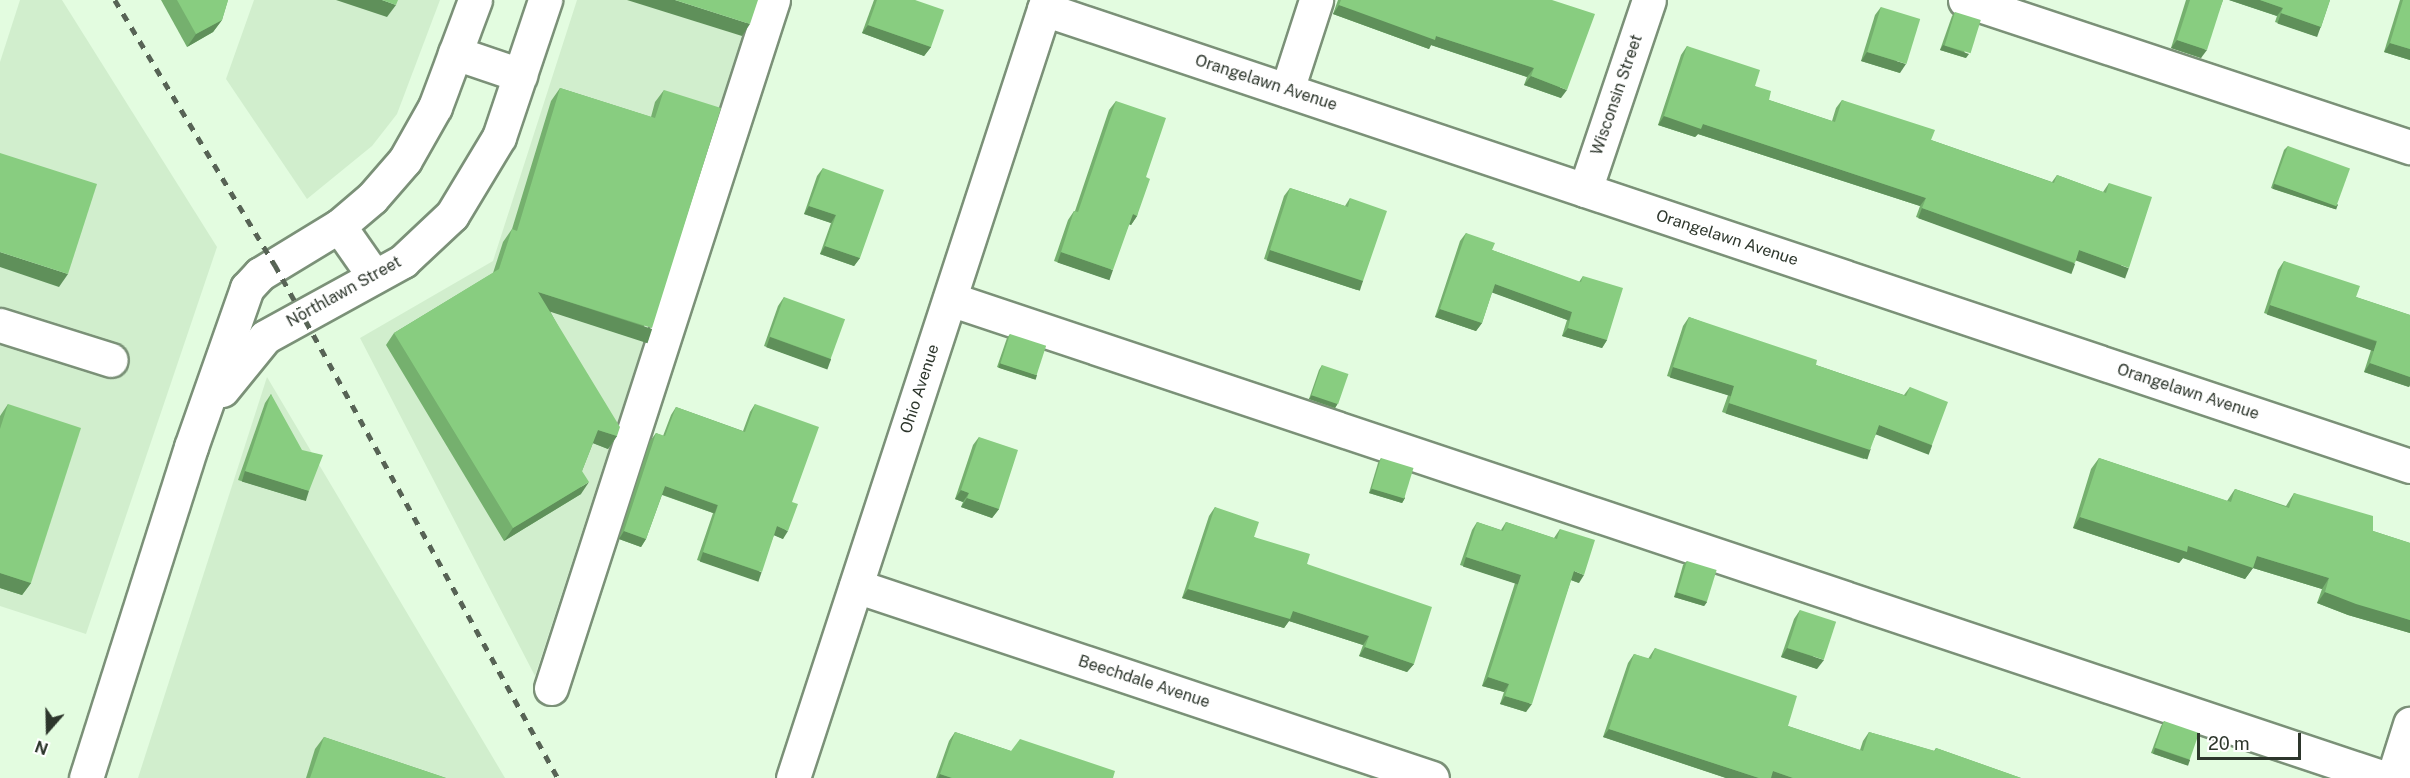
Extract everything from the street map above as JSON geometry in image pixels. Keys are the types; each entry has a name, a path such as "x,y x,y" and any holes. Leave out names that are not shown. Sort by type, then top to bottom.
{"street":[{"name":"Northlawn Street","path":"86,778 191,447 247,288 260,274 339,226 372,198 405,160 435,106 475,0"},
{"name":"Northlawn Street","path":"191,447 233,373 265,337 403,261 452,215 469,192 499,136 545,0"},
{"path":"551,688 773,0"},
{"path":"1287,90 1316,0"},
{"name":"Wisconsin Street","path":"1585,190 1649,0"},
{"path":"1965,0 2410,147"},
{"name":"Orangelawn Avenue","path":"1046,5 1287,90 2410,466"},
{"name":"Ohio Avenue","path":"793,778 1046,5"},
{"path":"455,53 520,75"},
{"path":"339,226 374,276"},
{"path":"950,299 2384,778"},
{"path":"0,325 111,360"},
{"name":"Beechdale Avenue","path":"856,586 1432,778"},
{"path":"2393,778 2410,724"}],"shaded area":[{"path":"20,0 62,0 217,247 86,634 0,606 0,62"},
{"path":"254,0 440,0 397,114 372,146 307,199 226,79"},
{"path":"577,0 755,0 535,676 360,338 493,261"},
{"path":"267,377 505,778 138,778"}],"building":[{"path":"177,0 228,0 222,20 196,34"},
{"path":"382,0 398,0 396,5"},
{"path":"675,0 758,0 750,24"},
{"path":"877,0 915,0 944,10 931,47 868,25"},
{"path":"1341,0 1552,0 1595,14 1567,90 1531,76 1534,68 1436,36 1435,40 1339,5"},
{"path":"2190,0 2223,0 2207,50 2177,40"},
{"path":"2260,0 2330,0 2321,27 2281,13 2283,8"},
{"path":"2403,0 2410,0 2410,49 2390,43"},
{"path":"1881,7 1920,19 1906,64 1867,52"},
{"path":"1955,12 1981,20 1971,53 1945,45"},
{"path":"1687,46 1760,70 1755,86 1771,91 1769,100 1835,122 1842,100 1935,130 1931,140 2054,183 2057,175 2106,193 2109,183 2152,197 2129,268 2079,250 2075,263 1922,208 1926,198 1703,124 1701,129 1664,116"},
{"path":"560,88 655,118 664,90 721,108 652,328 538,292 620,427 617,436 598,430 582,471 589,482 513,528 394,333 499,269 512,229 517,231"},
{"path":"1116,101 1166,118 1146,177 1150,179 1137,216 1133,214 1113,270 1061,252 1074,211 1078,212"},
{"path":"2288,146 2350,169 2336,206 2274,184"},
{"path":"0,153 97,184 68,274 0,252"},
{"path":"823,168 884,190 860,258 825,246 836,215 809,206"},
{"path":"1290,188 1348,207 1350,198 1387,211 1363,281 1270,250"},
{"path":"1466,233 1495,243 1492,250 1581,282 1583,276 1623,288 1607,340 1568,328 1572,312 1495,284 1482,323 1440,309"},
{"path":"2284,261 2360,286 2356,297 2410,315 2410,377 2370,363 2377,341 2270,305"},
{"path":"784,297 845,319 831,359 770,336"},
{"path":"1689,317 1817,360 1816,365 1906,396 1910,387 1948,402 1932,445 1879,425 1870,450 1729,403 1734,386 1673,367"},
{"path":"1010,334 1046,346 1037,375 1000,363"},
{"path":"1322,365 1348,374 1338,404 1312,395"},
{"path":"271,394 302,450 323,455 309,491 245,471"},
{"path":"8,404 81,428 31,583 0,573 0,429"},
{"path":"755,404 819,427 792,502 798,504 788,531 777,526 762,572 703,552 718,505 665,486 646,539 624,531 656,433 665,436 676,407 745,432"},
{"path":"979,437 1018,450 999,509 967,498 969,493 961,490"},
{"path":"1381,458 1414,468 1404,499 1372,489"},
{"path":"2099,458 2231,502 2235,489 2289,508 2294,493 2373,516 2373,531 2410,543 2410,620 2325,592 2329,578 2257,556 2253,568 2188,546 2187,552 2080,517"},
{"path":"1215,507 1259,522 1254,537 1310,554 1307,564 1432,607 1414,664 1365,647 1369,636 1293,611 1290,619 1188,589"},
{"path":"1477,522 1503,531 1506,522 1557,539 1560,529 1595,540 1584,575 1574,571 1532,704 1505,696 1509,684 1488,677 1521,575 1466,557"},
{"path":"1687,561 1717,570 1707,602 1677,593"},
{"path":"1800,610 1836,622 1824,660 1788,648"},
{"path":"1655,648 1797,696 1788,726 1863,751 1869,732 1935,751 1936,748 2021,778 1793,778 1773,771 1771,778 1759,778 1609,729 1634,654 1651,659"},
{"path":"2164,721 2199,733 2190,760 2155,747"},
{"path":"955,732 1011,751 1020,739 1115,771 1113,778 952,778 940,774"},
{"path":"324,737 446,778 310,778"}],"railway":[{"path":"115,0 275,265 558,778"}]}
